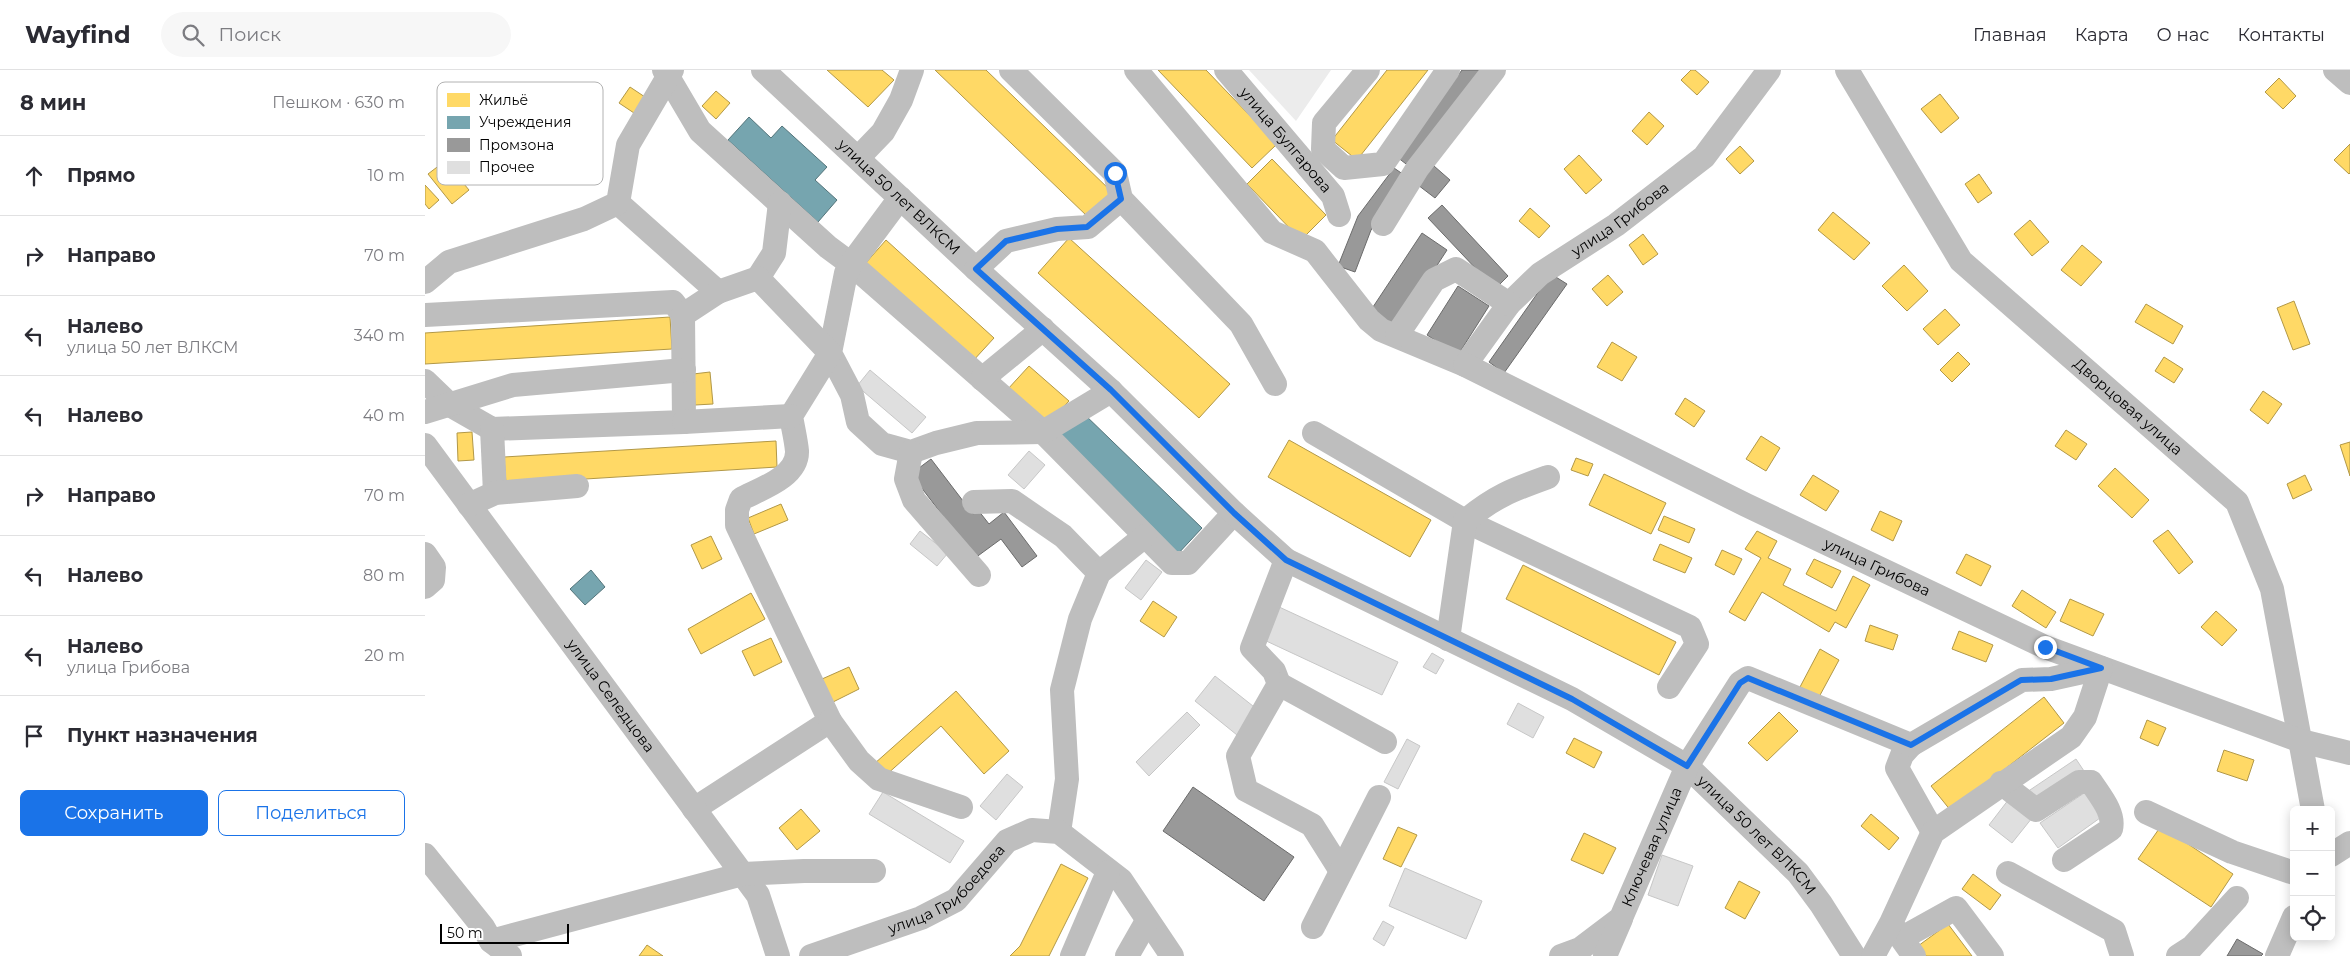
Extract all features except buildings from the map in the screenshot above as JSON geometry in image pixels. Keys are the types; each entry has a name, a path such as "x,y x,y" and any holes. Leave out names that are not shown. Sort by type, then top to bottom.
{"street":[{"name":"улица 50 лет ВЛКСМ","path":"763,70 976,269 1111,390 1234,513 1286,560 1572,699 1687,766 1798,874 1821,904 1854,956"},
{"path":"858,158 883,132 901,100 912,70"},
{"path":"1011,70 1115,173 1121,199 1241,324 1275,384"},
{"path":"1136,70 1272,232 1315,251 1369,320 1381,330 1397,335 1434,280 1456,269 1509,304"},
{"name":"улица Булгарова","path":"1226,70 1333,196 1339,215"},
{"path":"1368,70 1324,123 1323,150 1344,168 1383,164 1448,70"},
{"path":"1383,224 1417,169 1494,70"},
{"name":"улица Грибова","path":"1465,365 1509,304 1539,274 1616,225 1704,157 1769,70"},
{"name":"Дворцовая улица","path":"1847,70 1961,261 2237,502 2272,589 2312,806"},
{"path":"2335,70 2350,83"},
{"path":"668,73 701,131 828,248 851,264 1043,432 1172,563 1188,563 1234,513"},
{"path":"618,203 628,145 668,73"},
{"path":"900,198 846,273 830,353 791,416 797,453 793,465 784,476 741,499 737,510 737,524 830,721 859,761 879,779 961,808"},
{"path":"976,269 1006,241 1057,229 1087,227 1121,199"},
{"path":"425,282 449,262 583,219 618,203"},
{"path":"618,203 717,292"},
{"path":"683,315 717,292 758,278 774,253 780,203"},
{"path":"758,278 830,353 852,395 857,422 882,444 911,452 936,443 977,433 1043,432 1111,390"},
{"path":"425,315 673,302 683,315 684,422"},
{"path":"982,379 1043,329"},
{"name":"улица Грибова","path":"1397,335 1465,365 1737,501 2045,647 2301,741"},
{"path":"425,412 513,385 684,370"},
{"path":"425,381 450,405 492,428 684,422 791,416"},
{"path":"492,428 495,493"},
{"path":"1313,433 1465,521 1690,626 1697,644 1669,687"},
{"name":"улица Селедцова","path":"425,445 758,895 778,956"},
{"path":"911,452 906,479 914,500 979,576"},
{"path":"1448,639 1465,521 1488,502 1511,490 1549,477"},
{"path":"469,505 495,493 577,486"},
{"path":"974,502 1012,501 1063,536 1099,573"},
{"path":"1145,536 1099,573 1080,619 1062,690 1067,778 1059,832 1108,872 1121,880 1172,956"},
{"path":"425,554 434,567 433,580 425,587"},
{"path":"1286,560 1252,648 1274,671 1279,684 1385,742"},
{"path":"1933,832 1897,768 1902,755 1911,745 2021,680 2051,679 2101,668"},
{"path":"1903,939 1933,832 2071,736 2085,717 2101,668"},
{"name":"Ключевая улица","path":"1561,956 1580,949 1621,918 1687,766 1740,683 1748,678 1911,745"},
{"path":"1279,684 1238,756 1245,790 1312,825 1341,871"},
{"path":"694,809 830,721"},
{"path":"2301,741 2350,754"},
{"path":"2001,783 2036,810 2079,782 2091,782 2105,804 2113,823 2111,829 2064,860"},
{"path":"1313,926 1379,797"},
{"path":"2145,812 2232,852 2290,872"},
{"name":"улица Грибоедова","path":"811,956 921,918 956,900 1007,841 1032,830 1059,832"},
{"path":"2335,852 2350,842"},
{"path":"425,855 483,927 491,941 511,956"},
{"path":"491,941 743,874 804,870 874,871"},
{"path":"1072,956 1108,872"},
{"path":"2008,873 2113,931 2122,956"},
{"path":"2178,956 2192,947 2237,898"},
{"path":"1873,956 1956,908 1992,956"},
{"path":"1605,956 1621,918"},
{"path":"1127,956 1147,921"},
{"path":"2277,956 2290,926"}],"shaded area":[{"path":"1249,70 1331,70 1296,121"}],"route":[{"path":"1115,173 1121,199 1087,227 1057,229 1006,241 976,269 1111,390 1234,513 1286,560 1572,699 1687,766 1740,683 1748,678 1911,745 2021,680 2051,679 2101,668 2045,647"}]}
